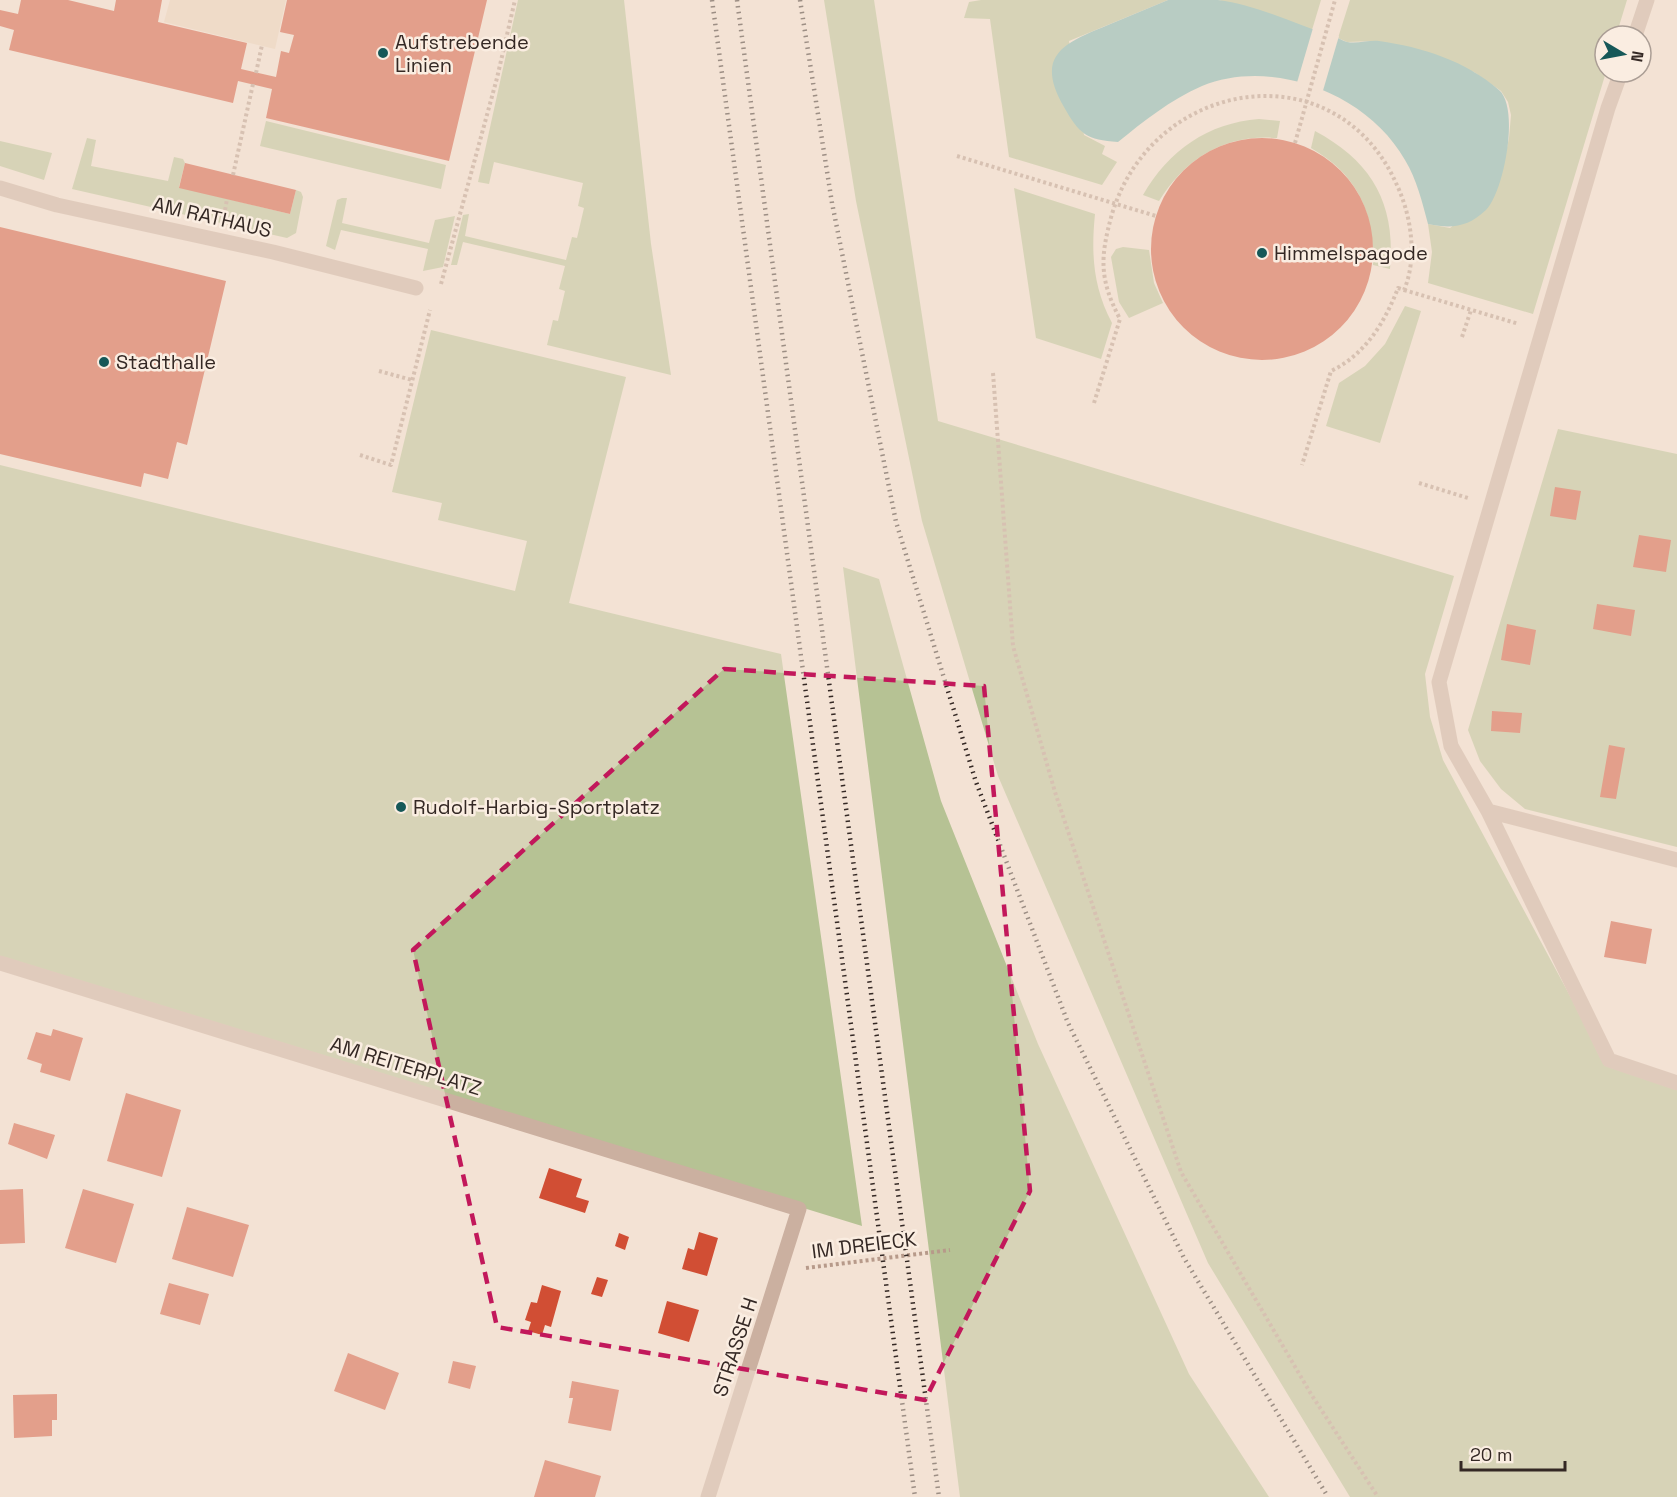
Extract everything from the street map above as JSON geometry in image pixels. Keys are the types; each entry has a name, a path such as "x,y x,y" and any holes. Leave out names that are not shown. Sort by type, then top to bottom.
{"street":[{"path":"1639,24 1647,0"},
{"path":"1617,84 1489,504 1438,682 1451,746 1488,812 1609,1060 1677,1083"},
{"name":"AM RATHAUS","path":"0,188 57,205 262,250 416,288"},
{"path":"1488,812 1677,860"},
{"name":"AM REITERPLATZ","path":"0,963 799,1209"},
{"name":"STRASSE H","path":"708,1497 782,1271 799,1209"}],"path":[{"path":"437,292 447,266 497,78 515,0"},
{"path":"1295,143 1335,0"},
{"path":"256,73 262,45"},
{"path":"233,175 253,84"},
{"path":"1094,403 1120,319 1109,298 1103,276 1103,248 1115,204 1137,162 1154,141 1174,124 1194,112 1220,102 1248,97 1277,97 1306,103 1346,123 1369,142 1389,168 1402,195 1410,224 1411,257 1404,290"},
{"path":"957,156 1156,216"},
{"path":"1302,465 1331,371 1342,366 1368,342 1391,307 1398,288 1542,331"},
{"path":"360,455 391,465 433,300"},
{"path":"1462,337 1471,309"},
{"path":"379,371 412,380"},
{"path":"993,372 1013,646 1059,802 1173,1150 1181,1172 1305,1384 1378,1497"},
{"path":"1419,483 1489,504"},
{"name":"IM DREIECK","path":"782,1271 950,1250"}],"highlighted area":[{"path":"724,669 984,686 1030,1191 925,1400 497,1327 413,950"}],"green space":[{"path":"518,0 624,0 651,244 671,375 547,345 553,320 558,321 565,291 559,289 565,266 463,242 457,265 451,265 463,215 469,214 465,236 566,260 572,237 577,238 584,208 578,206 583,183 494,162 489,184 478,182"},
{"path":"824,0 874,0 938,421 1454,576 1425,674 1430,717 1443,760 1604,1059 1677,1082 1677,1497 1350,1497 1208,1263 998,776 922,521 856,201"},
{"path":"981,0 1168,0 1069,41 1084,135 1105,146 1102,154 1117,162 1102,185 1009,157 990,19 964,18 969,2"},
{"path":"1218,0 1321,0 1312,30 1257,10"},
{"path":"1350,0 1627,0 1620,24 1593,24 1593,84 1602,84 1533,314 1428,283 1432,252 1428,224 1450,228 1494,194 1503,167 1511,115 1508,102 1501,91 1474,72 1375,41 1347,42 1338,38"},
{"path":"1259,119 1280,121 1277,138 1240,140 1224,145 1194,161 1159,201 1143,195 1165,165 1192,142 1223,126"},
{"path":"266,121 446,165 441,189 260,146"},
{"path":"1315,131 1352,157 1366,171 1376,188 1384,205 1389,225 1390,269 1373,265 1370,228 1360,197 1341,170 1311,148"},
{"path":"87,138 96,140 91,166 168,181 174,157 183,159 185,163 179,187 290,214 296,190 301,192 303,197 296,233 287,238 72,189"},
{"path":"0,141 52,153 44,180 0,166"},
{"path":"1014,188 1095,214 1093,243 1097,283 1112,323 1101,359 1036,338"},
{"path":"347,198 342,223 429,243 435,220 455,216 443,267 423,271 428,249 341,230 335,250 326,246 337,200"},
{"path":"1123,247 1149,250 1154,283 1163,303 1129,318 1119,302 1111,257 1116,249"},
{"path":"1405,306 1421,311 1380,443 1326,426 1339,383 1365,366 1385,344"},
{"name":"Rudolf-Harbig-Sportplatz","path":"431,330 626,377 569,603 781,654 862,1226 0,960 0,465 515,591 527,541 438,520 442,503 392,492"},
{"path":"1558,429 1677,454 1677,847 1525,809 1501,789 1480,761 1468,730"},
{"path":"843,567 879,579 941,801 1038,1044 1189,1374 1269,1497 960,1497"}],"shaded area":[{"path":"170,0 286,0 275,49 164,22"}],"water":[{"path":"1168,0 1218,0 1233,3 1263,11 1347,42 1379,41 1427,51 1472,71 1499,90 1505,100 1508,114 1509,131 1504,169 1493,200 1479,216 1466,223 1452,226 1428,224 1413,175 1389,137 1368,117 1343,100 1316,87 1288,79 1258,76 1230,78 1202,86 1168,104 1118,142 1085,134 1074,124 1055,89 1052,75 1053,63 1058,53 1078,38"}],"pier":[{"path":"1313,28 1339,36 1322,94 1296,86"}],"building":[{"path":"21,0 68,0 114,11 116,0 162,0 158,22 247,43 241,69 276,77 281,51 289,53 294,35 280,32 287,0 487,0 449,161 266,118 272,89 238,81 233,103 9,50 14,30 0,26 0,10 18,14"},
{"name":"Himmelspagode","path":"1251,138 1273,138 1305,146 1324,156 1341,170 1355,187 1365,206 1371,227 1373,249 1371,271 1365,292 1355,311 1341,328 1324,342 1294,356 1273,360 1251,360 1230,356 1209,347 1191,335 1176,320 1164,302 1155,281 1151,260 1151,238 1155,217 1164,196 1176,178 1191,163 1209,151 1230,142"},
{"path":"185,163 296,190 290,214 179,188"},
{"name":"Stadthalle","path":"0,227 226,281 187,445 177,442 168,479 144,473 141,487 0,454"},
{"path":"1555,487 1581,491 1576,520 1550,516"},
{"path":"1639,535 1671,540 1666,572 1633,567"},
{"path":"1597,604 1635,610 1631,636 1593,629"},
{"path":"1507,624 1536,630 1530,665 1501,660"},
{"path":"1492,711 1522,713 1520,733 1491,731"},
{"path":"1609,745 1625,748 1616,799 1600,797"},
{"path":"1611,921 1652,929 1646,964 1604,957"},
{"path":"53,1029 83,1038 70,1081 40,1072 42,1064 27,1059 36,1032 51,1036"},
{"path":"126,1093 181,1110 162,1177 107,1161"},
{"path":"14,1123 55,1135 47,1159 8,1144"},
{"path":"549,1168 582,1179 576,1197 589,1201 585,1213 539,1198"},
{"path":"23,1189 25,1243 0,1244 0,1190"},
{"path":"83,1189 134,1204 116,1263 65,1248"},
{"path":"187,1207 249,1225 233,1277 172,1259"},
{"path":"699,1232 718,1238 707,1276 682,1269 688,1248 694,1250"},
{"path":"619,1233 629,1237 625,1250 615,1246"},
{"path":"597,1277 608,1280 602,1297 591,1294"},
{"path":"169,1283 209,1294 200,1325 160,1314"},
{"path":"542,1285 561,1291 551,1327 545,1325 542,1335 528,1331 531,1322 525,1320 531,1302 537,1303"},
{"path":"667,1301 699,1310 689,1342 658,1333"},
{"path":"348,1353 399,1373 385,1410 334,1391"},
{"path":"453,1361 476,1366 470,1389 448,1383"},
{"path":"572,1381 619,1390 611,1431 568,1423 573,1398 569,1398"},
{"path":"57,1394 57,1420 52,1420 52,1436 14,1438 13,1395"},
{"path":"545,1460 601,1476 595,1497 534,1497"}],"railway":[{"path":"712,0 915,1497"},
{"path":"737,0 939,1497"},
{"path":"800,0 832,203 896,522 976,782 1068,1023 1184,1258 1328,1497"}],"place":[{"name":"Aufstrebende Linien","path":"383,53"},
{"name":"Himmelspagode","path":"1262,253"},
{"name":"Stadthalle","path":"104,362"},
{"name":"Rudolf-Harbig-Sportplatz","path":"401,807"}]}
